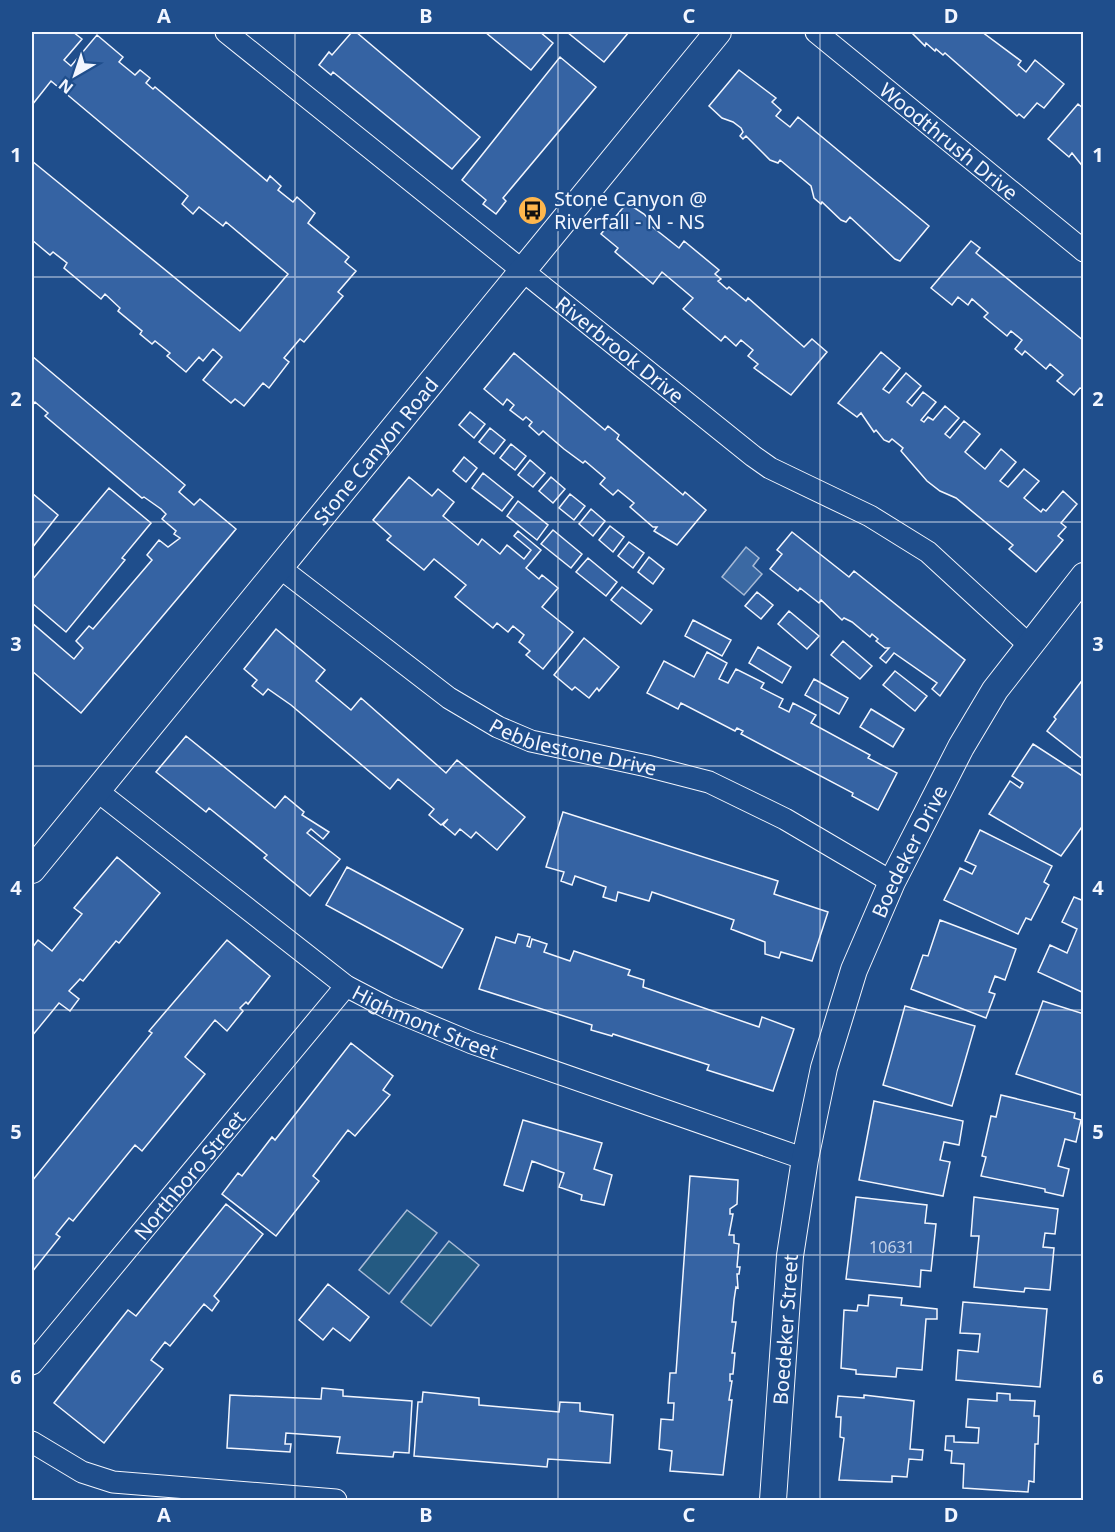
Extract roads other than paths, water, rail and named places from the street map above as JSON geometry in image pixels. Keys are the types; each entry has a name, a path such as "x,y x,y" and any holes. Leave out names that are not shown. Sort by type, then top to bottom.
{"street":[{"name":"Riverbrook Drive","path":"226,32 770,468 870,516 928,552 1028,644"},
{"name":"Stone Canyon Road","path":"32,870 718,32"},
{"name":"Woodthrush Drive","path":"816,32 1083,251"},
{"name":"Pebblestone Drive","path":"279,567 449,698 498,727 531,741 709,782 785,819 892,882"},
{"name":"Boedeker Drive","path":"805,1159 824,1068 854,970 892,882 962,747 995,690 1028,644 1083,576"},
{"name":"Highmont Street","path":"96,790 346,986 388,1008 472,1043 805,1159"},
{"name":"Northboro Street","path":"32,1364 346,986"},
{"name":"Boedeker Street","path":"773,1500 790,1256 805,1159"},
{"path":"32,1442 82,1473 113,1482 336,1500"}],"place":[{"name":"Stone Canyon @ Riverfall - N - NS","path":"533,210"}]}
